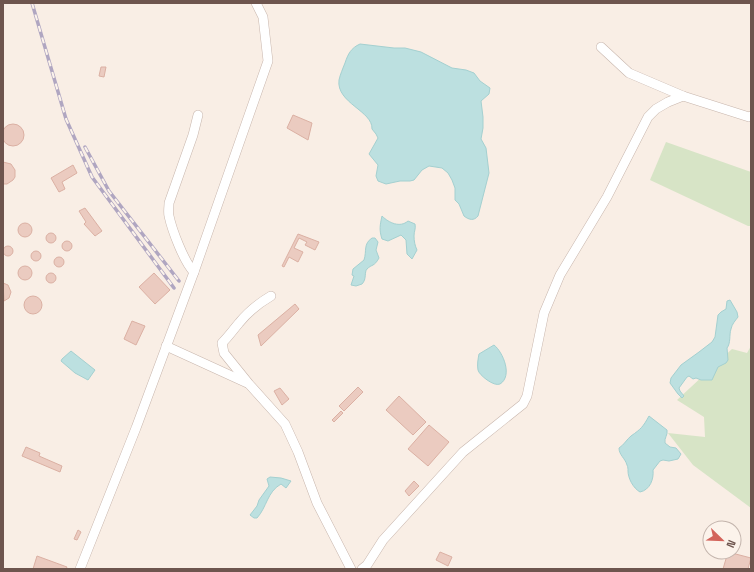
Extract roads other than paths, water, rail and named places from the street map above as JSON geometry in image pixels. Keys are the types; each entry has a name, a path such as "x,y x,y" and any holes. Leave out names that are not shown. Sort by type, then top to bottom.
{"street":[{"path":"80,569 170,347 194,272 268,61 263,18 256,3"},
{"path":"601,47 629,73 683,96 749,117 751,116"},
{"path":"362,569 383,540 463,452 523,404 527,396 544,313 560,275 607,197 648,117 656,109 683,96"},
{"path":"194,272 190,268 184,255 168,214 169,203 193,135 198,115"},
{"path":"271,296 257,304 222,342 224,353 249,384 285,424 298,452 317,503 351,569"},
{"path":"170,347 249,384"}],"water":[{"path":"360,44 405,48 421,52 452,68 474,73 480,81 490,88 489,94 481,101 483,128 481,139 486,148 489,173 478,216 475,219 464,216 459,204 455,200 455,188 452,180 448,173 442,168 429,166 422,170 414,180 410,181 400,181 386,184 378,181 376,176 378,165 369,154 378,138 367,117 348,101 340,88 339,78 347,57 352,49"},
{"path":"382,216 395,224 402,224 408,221 415,224 414,240 417,250 412,259 407,254 406,240 401,235 388,241 382,239 380,228"},
{"path":"372,238 375,238 378,242 376,250 379,258 376,263 366,270 362,284 356,286 351,285 354,276 352,275 353,269 364,260 366,245"},
{"path":"730,300 737,312 738,317 730,331 729,344 727,348 728,360 726,363 718,367 712,380 701,380 696,378 693,379 689,376 687,377 679,388 684,396 682,398 670,383 671,378 681,365 712,342 715,337 718,315 726,309 727,301"},
{"path":"494,345 501,353 506,370 506,376 500,384 494,384 484,377 479,372 478,368 479,354"},
{"path":"71,351 95,370 88,380 75,373 61,361"},
{"path":"649,416 667,430 665,443 670,447 676,448 681,454 678,459 660,461 653,470 651,484 649,487 640,492 635,488 630,480 625,460 620,453 619,448 642,428"},
{"path":"270,477 291,481 286,488 281,484 276,487 260,514 257,518 254,518 250,515 269,486 267,479"}],"railway":[{"path":"32,3 66,119 92,177 174,288"},
{"path":"85,147 109,191 179,281"}]}
